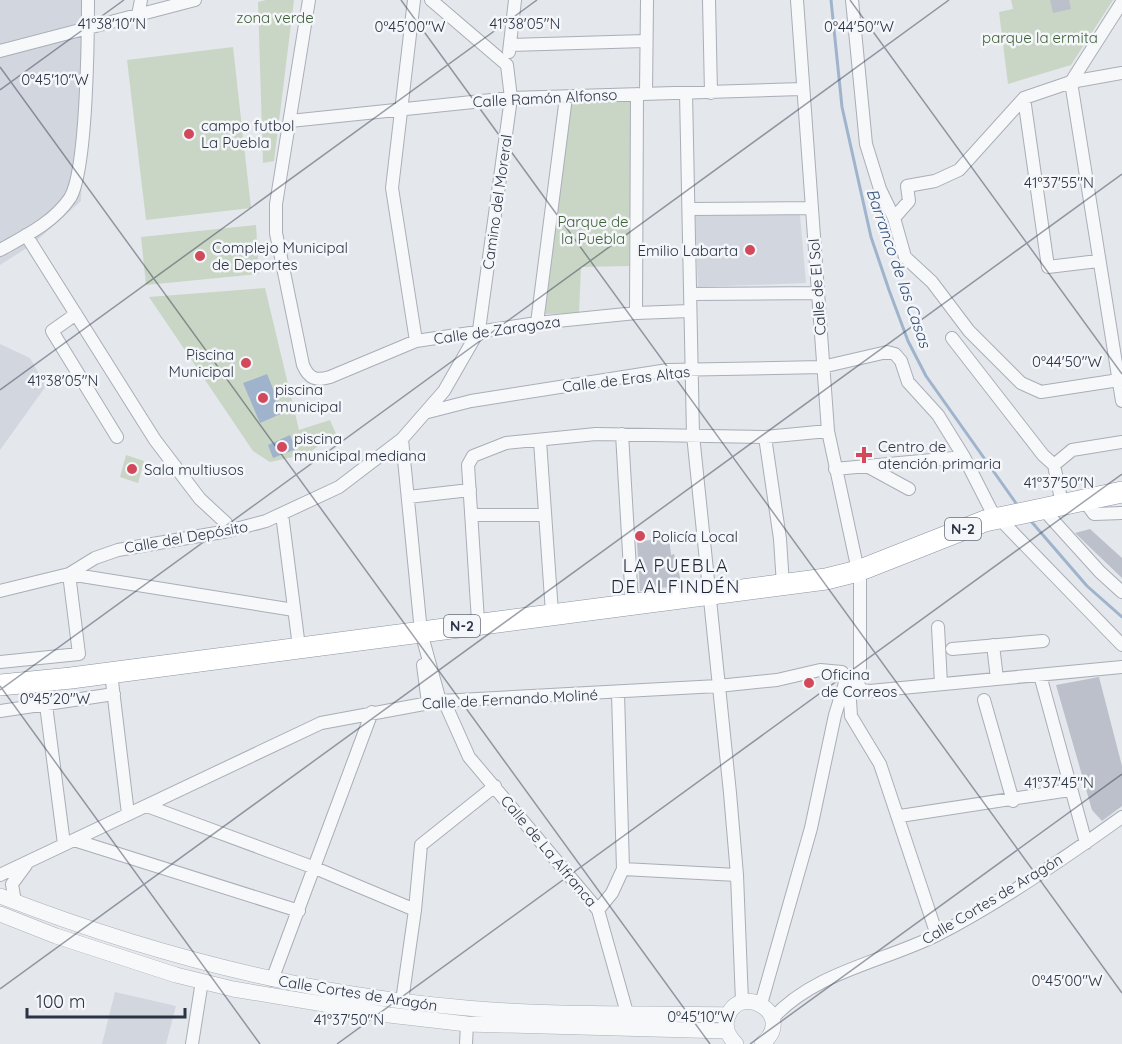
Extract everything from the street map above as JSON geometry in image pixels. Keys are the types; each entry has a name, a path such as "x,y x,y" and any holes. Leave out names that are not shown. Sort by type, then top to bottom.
{"highway":[{"name":"N-2","path":"0,685 111,673 299,647 422,640 474,624 783,585 858,571 954,531 1003,516 1122,492"}],"street":[{"path":"0,250 53,218 72,195 81,149 88,0"},
{"path":"138,15 141,0"},
{"path":"0,51 195,0"},
{"path":"290,122 309,0"},
{"path":"414,0 392,188 416,341"},
{"path":"431,0 507,65"},
{"name":"Camino del Moreral","path":"479,330 512,98 507,65 515,0"},
{"path":"636,313 647,0"},
{"path":"709,0 711,93"},
{"name":"Calle de El Sol","path":"797,0 801,89 828,431 860,580 861,678 848,681"},
{"path":"852,0 866,144 880,189 894,218 905,257 932,282 969,332 1021,383 1041,392 1119,380"},
{"path":"1122,2 1071,82 1122,401"},
{"path":"510,45 645,41"},
{"path":"894,218 909,201 907,186 935,181 959,170 1024,98 1071,82 1122,73"},
{"name":"Calle Ramón Alfonso","path":"290,122 400,108 512,98 801,89"},
{"path":"686,93 693,435 706,585 710,595 737,875 742,1002"},
{"path":"537,323 566,97"},
{"path":"1024,98 1048,267 1098,261"},
{"name":"Calle de Zaragoza","path":"290,122 276,204 276,233 303,365 312,378 323,379 340,374 416,341 537,323 636,313 690,311"},
{"path":"689,209 812,208"},
{"path":"26,235 155,440 200,499 226,523 228,531"},
{"path":"690,294 817,293"},
{"path":"76,314 51,331 117,436"},
{"name":"Calle del Depósito","path":"0,591 69,574 95,558 128,548 228,531 282,514 339,487 402,439 428,411 444,391 479,330"},
{"path":"952,338 1043,455 1054,465"},
{"name":"Calle de Eras Altas","path":"428,411 668,370 822,367 887,352 895,354 901,361 908,382 938,415 964,457"},
{"path":"444,391 459,405"},
{"path":"474,624 478,621 468,465 473,456 506,443 622,434 765,437 828,431"},
{"path":"622,434 632,603"},
{"path":"765,437 780,539 783,585"},
{"name":"Calle de La Alfranca","path":"402,439 422,640 437,702 469,757 598,910 627,1013"},
{"path":"540,441 552,613"},
{"path":"1122,442 1072,450 1054,465 1045,507 1100,572 1122,592"},
{"path":"835,469 964,457 991,510 1003,516 1122,645"},
{"path":"866,465 909,489"},
{"path":"408,497 470,490"},
{"path":"1083,500 1094,514 1122,513"},
{"path":"282,514 299,647"},
{"path":"471,515 544,515"},
{"path":"95,558 101,581"},
{"path":"0,662 78,654 69,574 101,581 294,610"},
{"path":"938,627 941,684"},
{"path":"952,649 1043,641"},
{"path":"993,645 997,679"},
{"path":"69,656 71,678"},
{"path":"761,1004 811,828 835,715 852,665 860,669"},
{"path":"848,681 865,691 1122,667"},
{"name":"Calle de Fernando Moliné","path":"0,875 321,723 437,702 718,686 777,680 820,670 848,681"},
{"path":"111,673 128,814"},
{"path":"1040,675 1086,843"},
{"path":"848,681 851,716 880,764 900,816 938,934"},
{"path":"598,910 612,892 623,869 618,693"},
{"path":"0,711 114,694"},
{"path":"984,699 1013,801"},
{"path":"46,705 69,842 299,911"},
{"path":"272,980 372,712"},
{"path":"835,715 851,716"},
{"path":"402,1001 415,910 421,845 495,786"},
{"path":"900,816 1013,801 1070,790"},
{"path":"147,806 315,868 415,910"},
{"name":"Calle Cortes de Aragón","path":"761,1004 791,999 851,969 938,934 1086,843 1122,817"},
{"name":"Calle de Fernando Moliné","path":"15,902 12,884 29,862"},
{"path":"623,869 737,875"},
{"name":"Calle Cortes de Aragón","path":"0,896 134,945 272,980 402,1001 502,1010 728,1015"},
{"name":"Calle Cortes de Aragón","path":"0,914 56,936 202,981 389,1016 467,1024 733,1041"},
{"path":"192,1044 202,981"},
{"name":"Calle Cortes de Aragón","path":"772,1019 791,999"},
{"path":"733,1041 728,1015 742,1002 761,1004 772,1019 772,1033 763,1044"},
{"path":"466,1044 467,1024"}],"shaded area":[{"path":"0,0 87,0 81,201 33,244 0,265"},
{"name":"Emilio Labarta","path":"800,215 806,283 698,287 695,216"},
{"path":"0,344 30,358 46,386 0,450"},
{"path":"115,992 176,1006 166,1044 102,1044"}],"green space":[{"name":"zona verde","path":"294,0 274,161 263,163 258,2"},
{"name":"parque la ermita","path":"1011,0 1113,0 1071,65 1008,84 999,12 1013,9"},
{"name":"campo futbol La Puebla","path":"233,47 251,208 146,220 127,60"},
{"name":"Parque de la Puebla","path":"632,101 629,266 581,267 579,313 545,314 571,103"},
{"name":"Complejo Municipal de Deportes","path":"256,225 259,274 146,285 141,237"},
{"path":"265,288 299,430 330,420 336,434 307,454 270,462 253,451 149,297"},
{"name":"Sala multiusos","path":"126,455 144,461 138,483 120,477"}],"water":[{"name":"piscina municipal","path":"267,374 283,413 260,423 243,383"},
{"name":"piscina municipal mediana","path":"290,435 296,449 273,458 268,445"}],"building":[{"path":"1050,0 1069,0 1071,9 1053,13"},
{"path":"1090,529 1122,558 1122,578 1075,533"},
{"path":"669,537 671,555 674,554 682,585 640,591 637,542"},
{"path":"1099,677 1122,766 1122,806 1102,821 1092,810 1056,685"}],"waterway":[{"name":"Barranco de las Casas","path":"831,0 842,107 871,237 889,290 908,341 926,376 1018,506"},
{"name":"Barranco de las Casas","path":"1030,520 1087,586 1122,617"}],"place":[{"name":"campo futbol La Puebla","path":"189,134"},
{"name":"Emilio Labarta","path":"750,250"},
{"name":"Complejo Municipal de Deportes","path":"200,256"},
{"name":"Piscina Municipal","path":"246,363"},
{"name":"piscina municipal","path":"263,398"},
{"name":"piscina municipal mediana","path":"282,447"},
{"name":"Centro de atención primaria","path":"864,455"},
{"name":"Sala multiusos","path":"132,469"},
{"name":"Policía Local","path":"640,536"},
{"name":"Oficina de Correos","path":"809,683"}],"district":[{"name":"LA PUEBLA DE ALFINDÉN","path":"676,575"}]}
